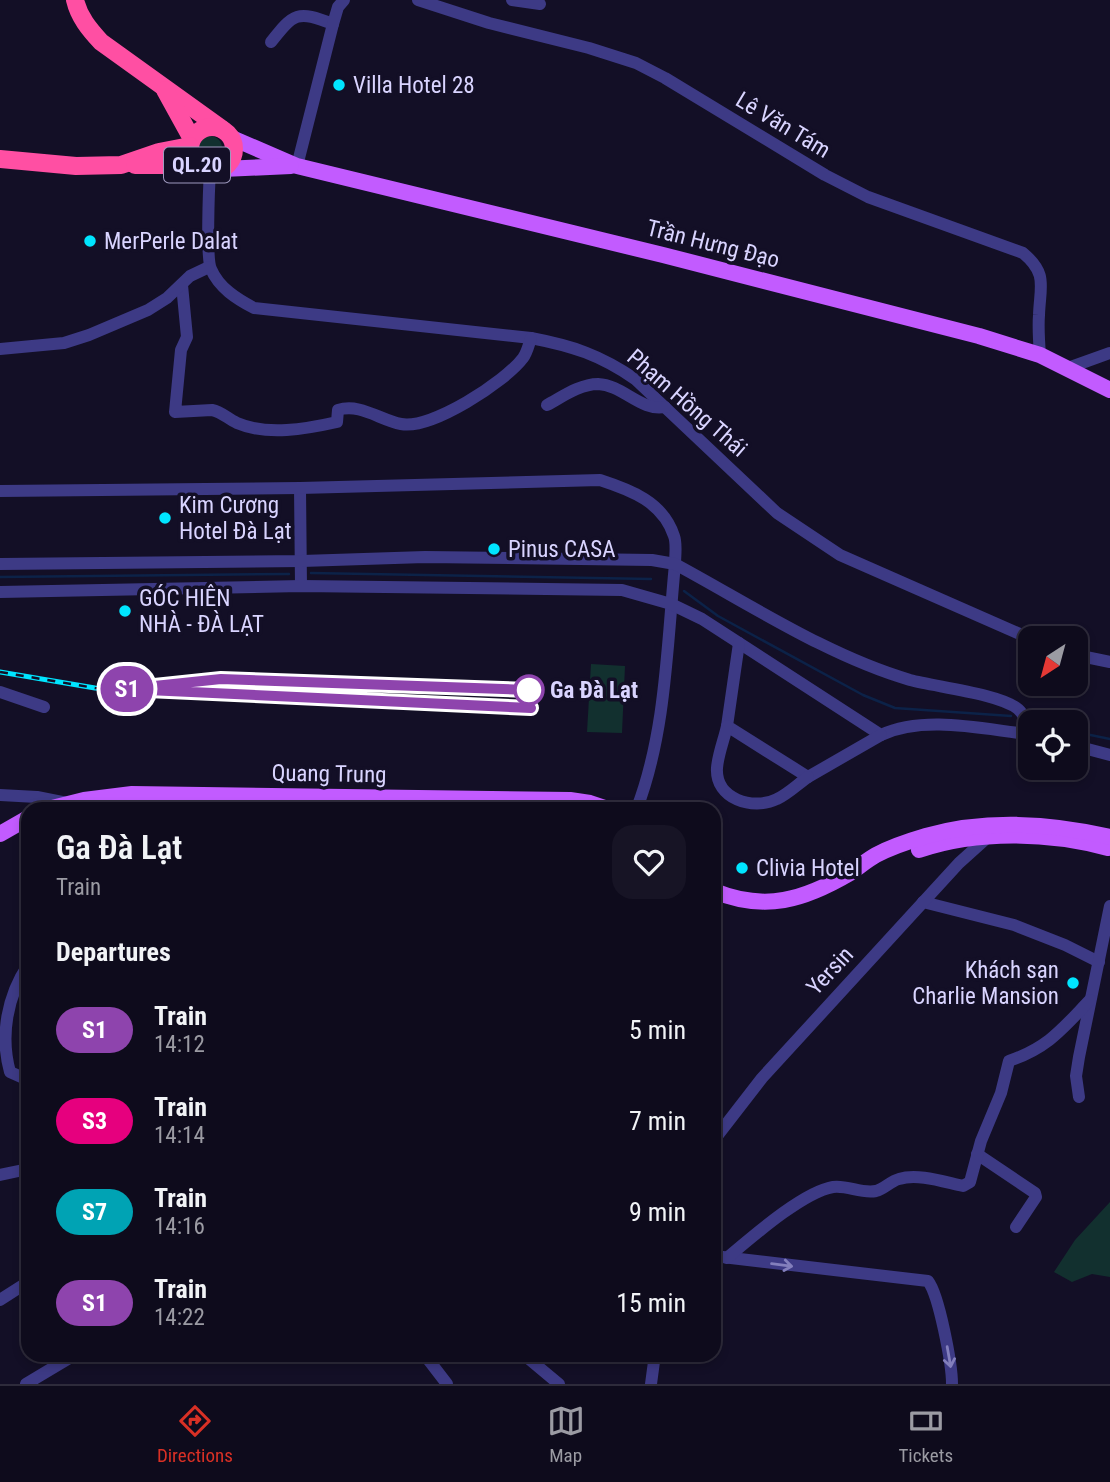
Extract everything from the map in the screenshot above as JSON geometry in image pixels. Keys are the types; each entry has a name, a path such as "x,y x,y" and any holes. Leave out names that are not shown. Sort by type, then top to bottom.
{"highway":[{"name":"QL.20","path":"0,159 76,166 210,168 233,159 234,145 227,134 101,42 85,23 77,10 75,0"},
{"name":"QL.20","path":"161,84 191,143 192,160 210,168"},
{"name":"QL.20","path":"121,165 191,143 196,134 208,127 227,134"}],"main road":[{"name":"Trần Hưng Đạo","path":"227,134 297,166 900,315 1040,355 1110,390"},
{"name":"Trần Hưng Đạo","path":"210,168 297,166"},
{"name":"Quang Trung","path":"78,802 100,797 124,802 583,802"},
{"path":"0,834 21,822"},
{"name":"Yersin","path":"1012,826 1029,825 1081,831 1110,838"},
{"path":"851,872 874,856 924,836 945,831 1012,826"},
{"path":"721,894 758,903 777,902 809,892 851,872 932,845 986,838 1035,836 1110,848"}],"street":[{"path":"297,166 333,24 338,7 344,0"},
{"name":"Lê Văn Tám","path":"418,0 489,23 589,48 636,63 867,197 1023,253 1036,263 1042,281 1040,355"},
{"path":"512,0 540,4"},
{"path":"271,42 288,20 298,16 308,16 333,24"},
{"path":"0,349 64,344 89,335 148,310 190,276 209,267 210,168"},
{"name":"Phạm Hồng Thái","path":"209,267 237,299 254,308 531,338 590,352 635,379 777,513 839,555 1018,634"},
{"path":"181,285 187,337 181,350 175,412 219,411 237,424 256,428 304,429 337,422 338,410 348,407 401,424 416,424 472,399 496,383 524,357 531,338"},
{"path":"1068,368 1110,353"},
{"path":"547,405 582,387 597,384 609,386 655,409 665,407"},
{"path":"0,491 600,481 628,489 648,500 663,516 675,537 676,564 656,737 639,802"},
{"path":"300,488 301,586"},
{"path":"0,564 471,557 652,560 676,564 819,643 876,670 938,687 1003,700 1019,710"},
{"path":"0,592 301,586 622,590 671,604 702,619 881,735"},
{"path":"739,643 727,726 717,770 719,784 730,796 745,803 760,805 777,799 808,777 881,735 914,726 934,725 1018,733"},
{"path":"1088,657 1110,662"},
{"path":"0,692 44,707"},
{"path":"727,726 808,777"},
{"path":"1088,749 1110,755"},
{"path":"0,795 37,797 50,802"},
{"name":"Yersin","path":"721,1131 754,1087 959,863 986,838 1012,826"},
{"path":"923,902 1014,925 1099,962"},
{"path":"1079,1097 1077,1066 1110,906"},
{"path":"21,978 9,1000 2,1022 6,1061 10,1072 21,1077"},
{"path":"721,1257 819,1192 835,1187 879,1191 899,1179 913,1178 963,1186 970,1182 977,1154 1001,1093 1009,1061 1047,1044 1090,1000"},
{"path":"977,1154 1035,1193 1036,1197 1016,1227"},
{"path":"0,1175 21,1170"},
{"path":"721,1257 928,1281 934,1288 947,1343 952,1384"},
{"path":"0,1300 21,1286"},
{"path":"26,1384 63,1362"},
{"path":"430,1362 447,1384"},
{"path":"533,1362 559,1384"},
{"path":"652,1384 654,1362"}],"green space":[{"path":"210,136 219,139 222,148 219,157 210,160 201,157 198,148 201,139"},
{"path":"591,664 625,666 622,733 587,732"},
{"path":"1110,1202 1110,1277 1092,1274 1072,1282 1054,1272 1075,1240"}],"waterway":[{"path":"311,573 651,579"},
{"path":"0,577 289,574"},
{"path":"684,591 718,616 863,695 895,708 1011,716"},
{"path":"1088,734 1110,739"}],"railway":[{"path":"0,672 95,688 531,708"},
{"path":"175,684 221,679 529,690"}],"train":[{"name":"S1","path":"529,690 221,679 126,689 531,708"}],"place":[{"name":"Villa Hotel 28","path":"339,85"},
{"name":"MerPerle Dalat","path":"90,241"},
{"name":"Kim Cương Hotel Đà Lạt","path":"165,518"},
{"name":"Pinus CASA","path":"494,549"},
{"name":"GÓC HIÊN NHÀ - ĐÀ LẠT","path":"125,611"},
{"name":"Ga Đà Lạt","path":"529,690"},
{"name":"Clivia Hotel","path":"742,868"},
{"name":"Khách sạn Charlie Mansion","path":"1073,983"}]}
